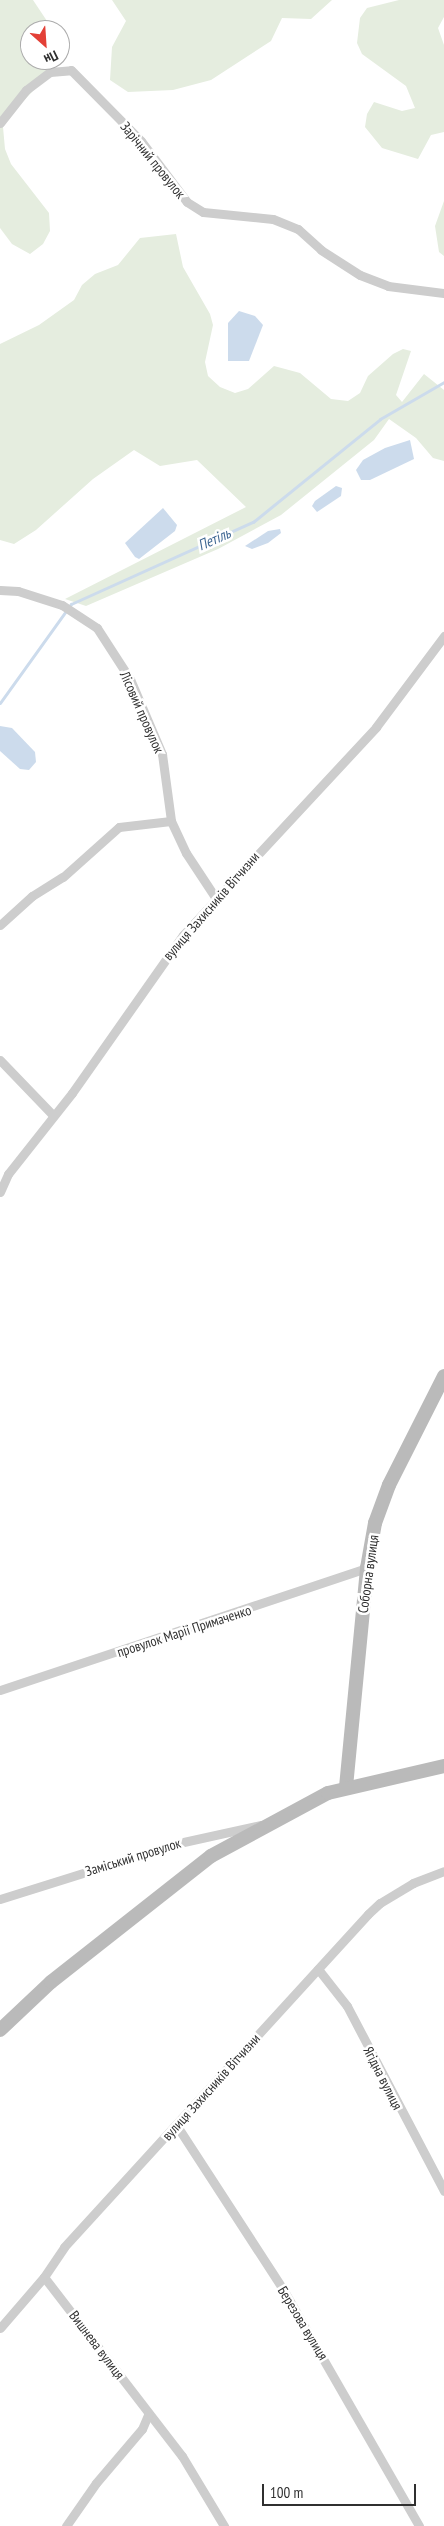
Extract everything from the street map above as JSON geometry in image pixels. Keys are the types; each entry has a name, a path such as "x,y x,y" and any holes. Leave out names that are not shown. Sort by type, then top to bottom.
{"street":[{"name":"Зарічний провулок","path":"0,123 26,90 50,72 71,70 141,141 187,202 203,212 273,218 298,229 321,250 360,275 388,286 444,293"},
{"name":"Лісовий провулок","path":"0,590 18,591 62,605 97,628 130,680 162,754 171,821 186,853 215,897"},
{"name":"вулиця Захисників Вітчизни","path":"0,1192 8,1174 52,1115 72,1093 146,984 215,897 376,727 444,636"},
{"path":"0,925 32,896 63,877 119,827 171,821"},
{"path":"0,1060 52,1115"},
{"name":"Соборна вулиця","path":"346,1787 367,1568 375,1523 389,1485 444,1376"},
{"name":"провулок Марії Примаченко","path":"0,1690 367,1568"},
{"path":"0,2030 51,1982 211,1856 267,1823 346,1787 444,1766"},
{"name":"Заміський провулок","path":"0,1899 179,1843 267,1823"},
{"name":"вулиця Захисників Вітчизни","path":"0,2328 44,2277 64,2247 380,1903 413,1883 444,1871"},
{"name":"Ягідна вулиця","path":"318,1969 347,2006 444,2191"},
{"name":"Березова вулиця","path":"177,2126 284,2291 419,2526"},
{"name":"Вишнева вулиця","path":"44,2277 105,2352 148,2415 182,2456 224,2526"},
{"path":"66,2526 96,2483 142,2429 148,2415"}],"shaded area":[{"path":"0,0 33,0 46,20 20,20 20,70 48,70 32,92 8,117 3,127 5,149 11,164 49,213 50,231 43,244 30,254 12,244 0,228"},
{"path":"112,0 332,0 311,19 282,18 271,41 211,80 173,90 128,92 110,80 112,47 126,21"},
{"path":"399,0 444,0 444,17 438,28 444,45 444,132 431,135 418,159 382,148 365,127 367,114 374,102 402,111 415,108 406,86 362,54 357,43 360,18 367,8"},
{"path":"444,201 444,256 439,252 435,226"},
{"path":"176,234 183,267 210,314 213,325 205,362 208,376 220,387 235,393 248,389 274,366 300,373 331,399 348,401 360,393 368,376 393,354 403,349 411,351 396,395 402,402 424,374 444,390 444,461 433,458 416,438 389,419 374,440 281,515 218,549 86,606 65,599 246,507 197,460 160,466 134,450 93,479 36,530 14,544 0,540 0,344 39,325 74,300 82,285 95,274 118,265 140,238"}],"water":[{"path":"239,311 255,316 263,325 249,361 228,361 228,323"},
{"path":"410,440 414,459 370,480 361,480 356,470 363,460 385,448"},
{"path":"336,486 342,488 341,496 317,512 312,506 315,501"},
{"path":"163,508 177,525 175,531 139,559 135,557 125,543"},
{"path":"280,529 281,533 268,543 252,549 245,546 268,531"},
{"path":"0,726 12,728 35,752 36,762 29,770 20,769 0,751"}],"waterway":[{"name":"Петіль","path":"0,703 71,604 253,522 380,419 444,382"}]}
